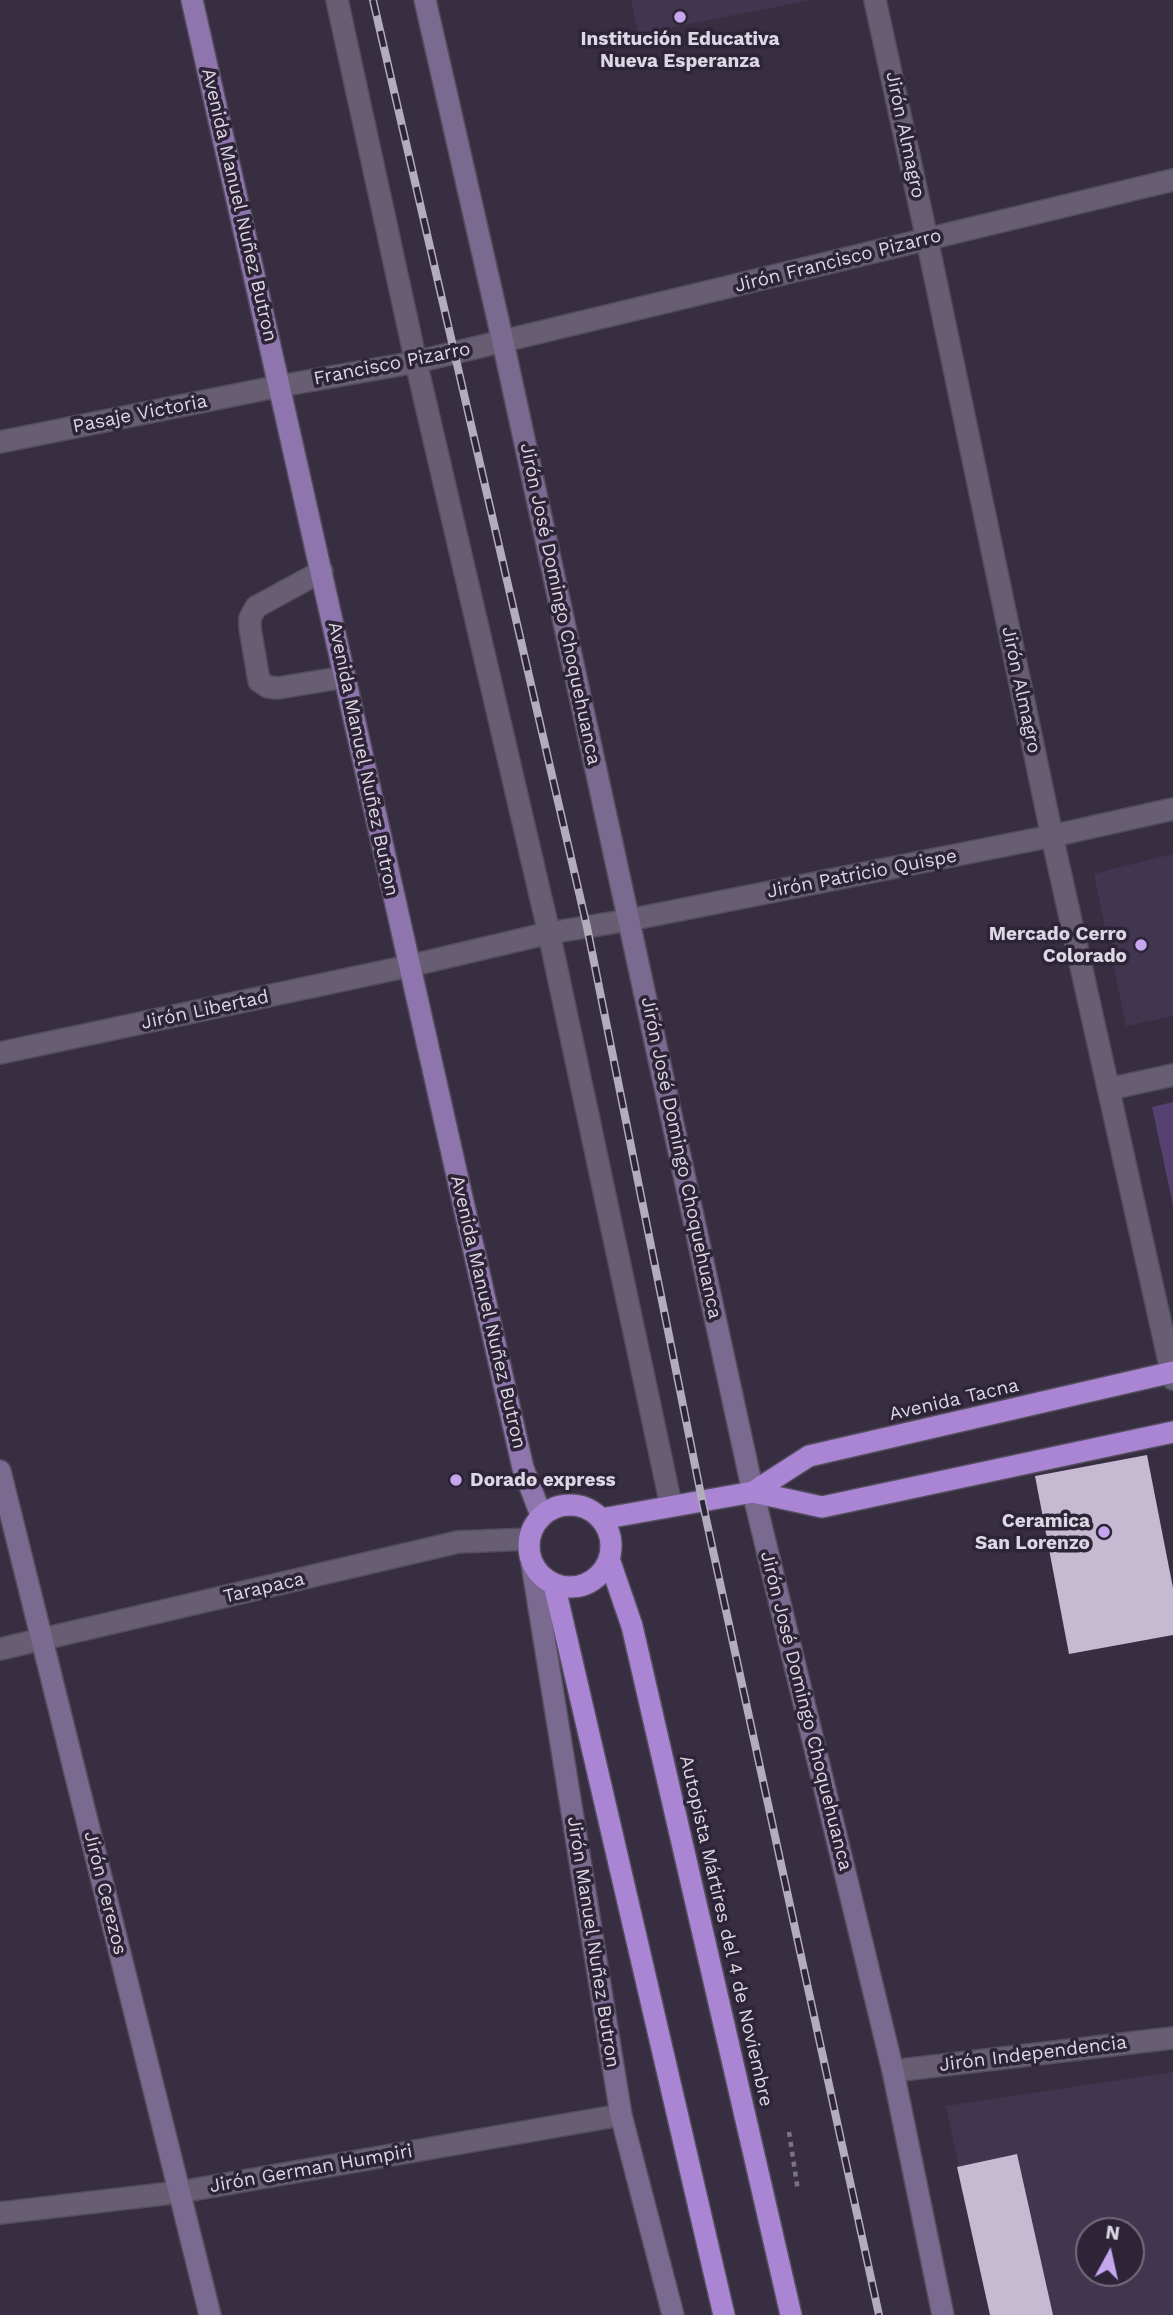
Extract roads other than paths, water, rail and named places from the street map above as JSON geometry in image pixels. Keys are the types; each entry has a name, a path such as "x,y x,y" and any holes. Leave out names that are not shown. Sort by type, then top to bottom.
{"highway":[{"name":"Avenida Tacna","path":"753,1492 809,1456 1172,1375"},
{"name":"Avenida Tacna","path":"601,1519 753,1492 821,1507 1173,1432"},
{"path":"561,1505 583,1507 601,1519 609,1531 611,1545 609,1559 596,1577 576,1586 554,1584 542,1576 532,1564 529,1539 533,1526 541,1515 561,1505"},
{"name":"Autopista Mártires del 4 de Noviembre","path":"609,1559 632,1626 791,2315"},
{"path":"554,1584 724,2315"}],"main road":[{"name":"Avenida Manuel Nuñez Butron","path":"192,0 523,1468 541,1515"}],"street":[{"path":"337,0 416,362 549,933 671,1505"},
{"name":"Jirón José Domingo Choquehuanca","path":"425,0 503,342 753,1492 893,2071 943,2315"},
{"name":"Jirón Almagro","path":"875,0 928,239 1052,836 1172,1375"},
{"name":"Jirón Francisco Pizarro","path":"503,342 1173,180"},
{"name":"Francisco Pizarro","path":"280,386 416,362 503,342"},
{"name":"Pasaje Victoria","path":"0,442 280,386"},
{"path":"322,571 256,607 250,618 250,628 259,681 268,687 278,688 345,677"},
{"name":"Jirón Patricio Quispe","path":"549,933 629,920 1052,836 1173,809"},
{"name":"Jirón Libertad","path":"0,1053 409,966 549,933"},
{"path":"1109,1089 1173,1075"},
{"name":"Jirón Cerezos","path":"0,1471 210,2315"},
{"name":"Tarapaca","path":"0,1649 458,1542 529,1539"},
{"name":"Jirón Manuel Nuñez Butron","path":"532,1564 621,2115 673,2315"},
{"name":"Jirón Independencia","path":"893,2071 1173,2038"},
{"name":"Jirón German Humpiri","path":"0,2213 180,2192 621,2115"}],"railway":[{"path":"373,0 587,927 702,1500 879,2315"}],"place":[{"name":"Institución Educativa Nueva Esperanza","path":"680,17"},
{"name":"Mercado Cerro Colorado","path":"1141,945"},
{"name":"Dorado express","path":"456,1480"},
{"name":"Ceramica San Lorenzo","path":"1104,1532"}]}
